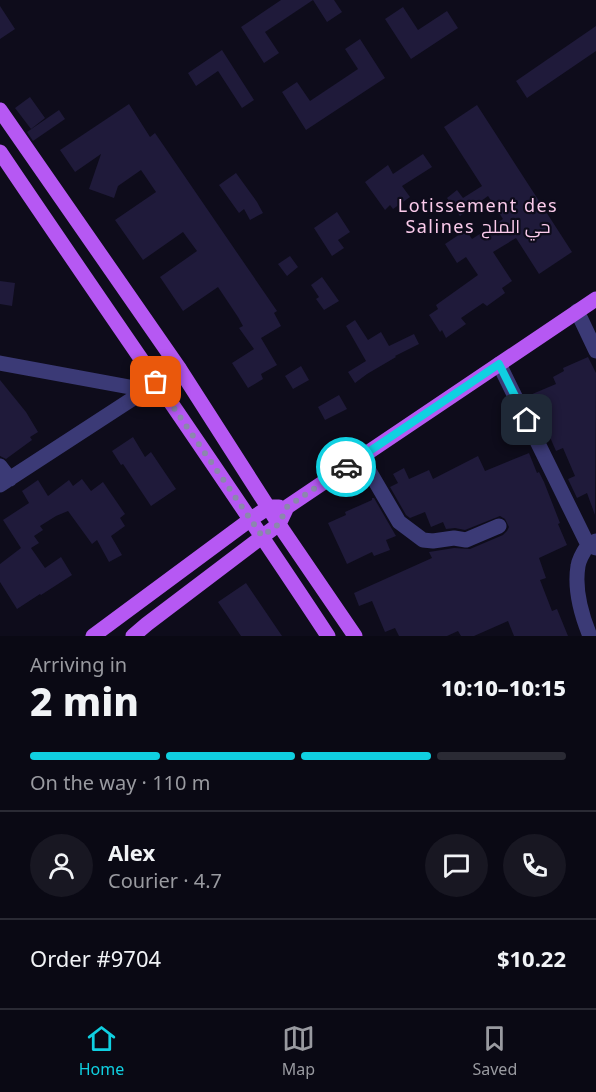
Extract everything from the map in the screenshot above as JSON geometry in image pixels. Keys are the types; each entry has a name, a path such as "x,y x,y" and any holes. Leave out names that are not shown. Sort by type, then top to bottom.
{"main road":[{"path":"0,110 179,368 279,524 355,636"},
{"path":"0,152 151,386 251,519 328,636"},
{"path":"133,636 279,524 287,507 596,299"},
{"path":"93,636 269,507 287,507"}],"street":[{"path":"577,311 596,351"},
{"path":"0,363 151,386"},
{"path":"499,364 593,544 578,564 577,587 582,616 590,636"},
{"path":"0,466 5,482 179,368"},
{"path":"361,457 399,522 423,540 454,538 466,540 499,526"}],"building":[{"path":"281,0 313,0 265,32 279,53 264,63 241,27"},
{"path":"313,0 334,0 342,12 327,22"},
{"path":"0,6 15,29 0,39"},
{"path":"403,7 418,30 447,11 458,28 411,59 385,19"},
{"path":"596,26 596,51 527,98 516,81"},
{"path":"360,39 385,78 306,130 282,92 297,82 310,101 358,69 345,49"},
{"path":"222,50 254,100 242,108 218,71 196,86 188,73"},
{"path":"30,97 45,118 31,129 15,108"},
{"path":"129,104 150,137 155,133 277,311 274,313 281,326 261,338 277,365 261,374 263,379 248,388 232,363 254,349 239,328 243,326 218,287 183,311 160,277 197,251 183,232 143,260 115,220 156,192 141,170 118,186 114,198 89,189 101,154 75,172 60,150"},
{"path":"477,105 572,252 539,274 516,238 493,252 512,281 502,288 505,293 487,306 483,303 461,318 466,324 446,338 429,315 438,309 436,305 478,275 466,257 457,263 445,244 466,230 472,239 503,219 488,196 460,216 447,198 457,190 463,198 482,186 444,127"},
{"path":"59,110 65,119 33,141 27,132"},
{"path":"423,154 432,167 402,186 410,197 393,209 390,205 385,210 365,182 388,165 393,174"},
{"path":"236,173 263,213 250,220 244,209 239,213 219,185"},
{"path":"337,212 350,232 338,240 344,248 332,256 314,228"},
{"path":"290,256 298,267 287,276 278,264"},
{"path":"322,277 339,301 324,310 316,299 319,297 311,285"},
{"path":"0,281 15,283 12,306 0,304"},
{"path":"355,320 368,340 381,332 389,346 414,334 419,344 395,356 355,383 348,372 366,361 346,326"},
{"path":"588,357 596,373 595,515 587,493 577,498 568,479 575,476 563,448 556,451 549,435 546,437 532,408 535,407 530,395 556,384 553,377 564,371 563,368"},
{"path":"301,366 309,380 293,389 285,376"},
{"path":"0,380 26,412 38,432 30,437 32,440 6,459 0,456"},
{"path":"339,395 347,409 325,420 318,407"},
{"path":"133,437 145,457 151,452 176,489 151,506 112,451"},
{"path":"529,453 537,473 539,472 544,482 567,545 539,558 546,578 540,580 552,611 557,609 568,636 514,636 508,621 474,636 461,636 458,631 447,636 399,636 395,628 385,632 372,601 359,606 354,593 432,558 429,552 454,548 470,549 503,535 509,527 505,519 500,516 465,530 446,529 443,522 431,527 425,512 410,518 390,487 398,483 393,474 404,468 409,479 429,470 433,479 478,456 485,471"},
{"path":"82,479 91,491 103,482 125,514 120,518 125,526 111,536 122,555 109,562 97,540 92,544 68,511 56,516 40,526 43,530 34,536 39,543 31,548 45,568 61,557 72,575 17,609 0,582 0,564 21,548 3,520 29,503 22,491 38,480 48,496 69,480 73,486"},
{"path":"372,498 396,536 386,540 390,550 374,556 372,552 347,564 328,523 346,515 345,512"},
{"path":"246,583 282,636 241,636 218,602"}],"way so far":[{"path":"156,382 262,536 279,524 287,507 346,467"}],"district":[{"name":"Lotissement des Salines حي الملح","path":"478,216"}],"route":[{"path":"346,467 499,364 527,420"}]}
